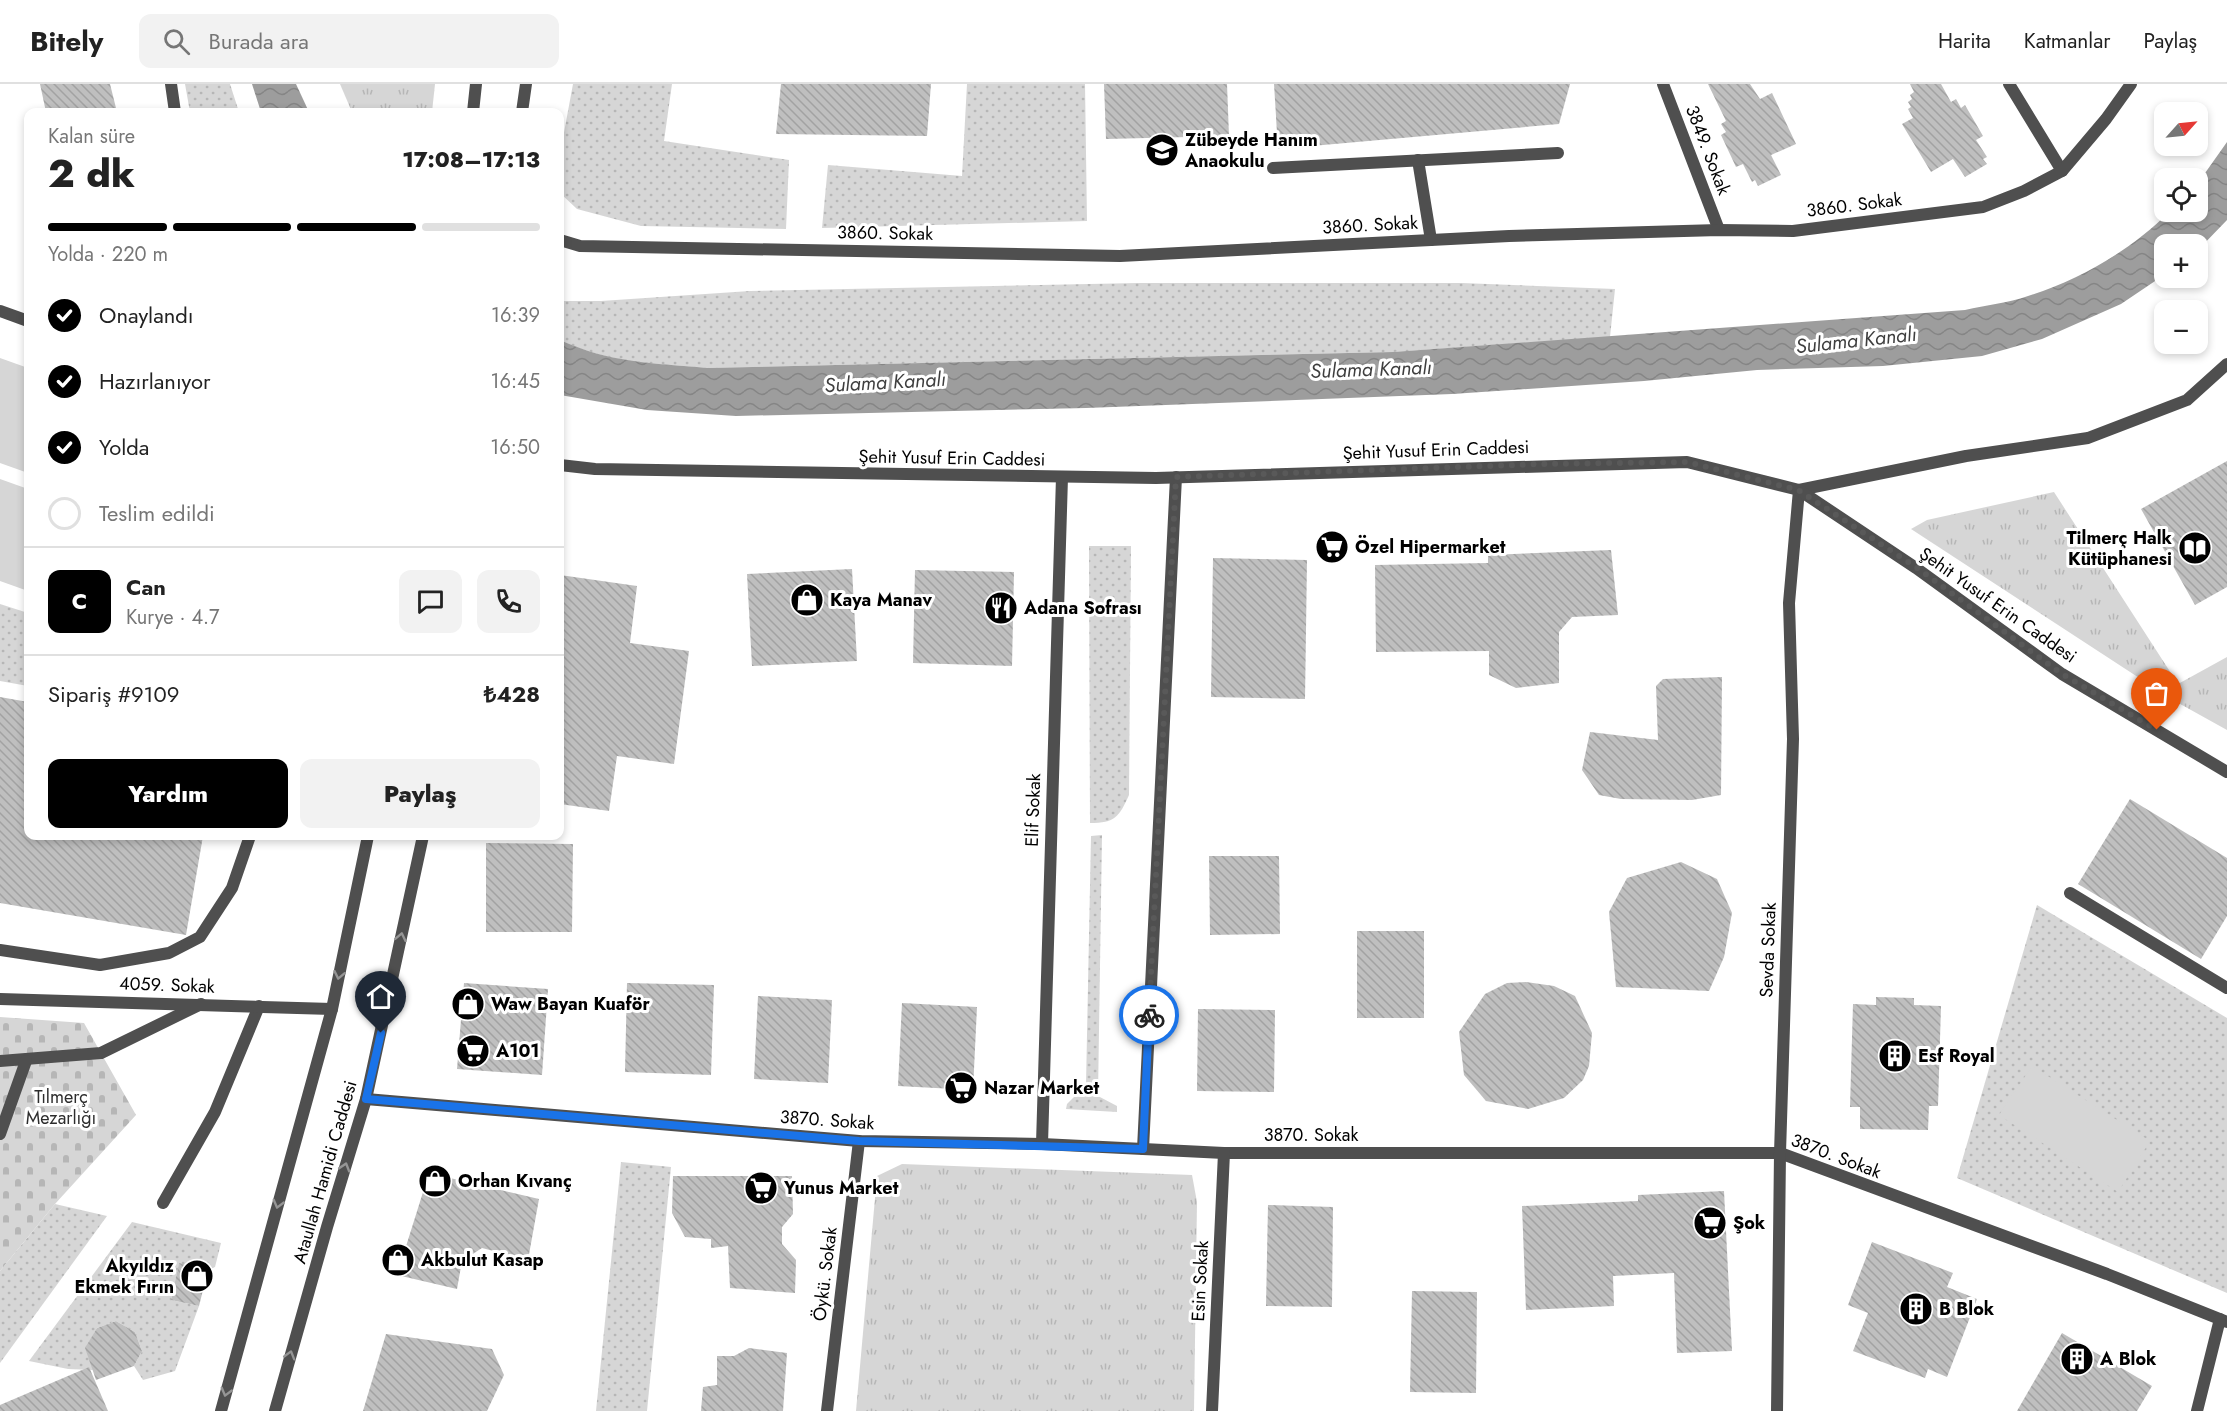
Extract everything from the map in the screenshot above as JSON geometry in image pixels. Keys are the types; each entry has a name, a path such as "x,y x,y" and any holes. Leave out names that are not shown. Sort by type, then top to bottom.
{"street":[{"path":"171,84 174,108"},
{"path":"473,108 476,84"},
{"path":"523,108 526,84"},
{"name":"3849. Sokak","path":"1663,84 1719,230"},
{"path":"2009,84 2062,171"},
{"name":"3860. Sokak","path":"564,241 580,246 1120,256 1431,240 1719,230 1793,231 1983,207 2024,191 2062,171 2131,84"},
{"path":"1273,168 1558,153"},
{"path":"1418,160 1431,240"},
{"path":"0,311 24,320"},
{"path":"1798,490 1966,456 2088,438 2187,400 2227,364"},
{"name":"Şehit Yusuf Erin Caddesi","path":"564,465 630,470 1176,477 1544,464 1687,462 1798,490 1916,567 2062,674 2227,772"},
{"name":"Elif Sokak","path":"1042,1144 1062,477"},
{"path":"1143,1149 1176,477"},
{"name":"Sevda Sokak","path":"1777,1411 1780,1153 1793,739 1789,603 1798,490"},
{"path":"0,950 100,965 169,953 200,937 232,888 249,840"},
{"name":"Ataullah Hamidi Caddesi","path":"221,1411 332,1009 367,840"},
{"name":"Ataullah Hamidi Caddesi","path":"275,1411 366,1099 422,840"},
{"path":"2070,893 2227,988"},
{"name":"4059. Sokak","path":"0,999 332,1009"},
{"path":"0,1061 26,1061 101,1053 201,1004"},
{"path":"163,1203 215,1112 259,1006"},
{"path":"0,1134 26,1061"},
{"name":"3870. Sokak","path":"366,1099 859,1141 1042,1144 1224,1153 1780,1153 2107,1274 2224,1320"},
{"name":"Öykü. Sokak","path":"827,1411 859,1141"},
{"name":"Esin Sokak","path":"1212,1411 1224,1153"},
{"path":"2197,1411 2224,1320"}],"green space":[{"path":"185,84 230,84 238,108 189,108"},
{"path":"340,84 435,84 432,108 350,108"},
{"path":"573,84 672,84 664,141 789,160 786,229 641,226 577,209 564,197 564,132"},
{"path":"967,84 1085,84 1087,221 822,228 828,165 962,176"},
{"path":"1138,283 1462,283 1615,289 1610,337 1393,352 707,368 614,358 564,342 564,301 601,301 750,291"},
{"path":"0,358 24,367 24,472 0,463"},
{"path":"0,479 24,488 24,590 0,581"},
{"path":"2054,492 2178,684 2227,657 2227,730 2173,700 1911,529 1927,520"},
{"path":"1089,546 1131,546 1129,795 1119,814 1111,820 1090,823"},
{"path":"0,604 24,612 24,685 0,681"},
{"path":"1102,835 1098,1096 1117,1106 1117,1112 1066,1109 1067,1104 1086,1085 1091,836"},
{"path":"2037,905 2227,1018 2227,1293 1957,1178"},
{"name":"Tılmerç Mezarlığı","path":"0,1017 84,1023 136,1115 55,1204 0,1271"},
{"path":"2032,1066 2150,1141 2118,1192 1999,1115"},
{"path":"621,1162 671,1167 647,1411 596,1411"},
{"path":"902,1164 1192,1175 1197,1202 1194,1411 856,1411 877,1176"},
{"path":"55,1204 107,1216 0,1363 0,1271"},
{"path":"132,1222 221,1243 215,1267 208,1270 179,1264 171,1300 199,1306 175,1371 143,1380 134,1366 142,1351 135,1332 116,1321 97,1328 86,1348 93,1370 68,1369 29,1361"}],"water":[{"path":"252,84 296,84 307,108 260,108"},
{"name":"Sulama Kanalı","path":"2227,142 2227,220 2208,240 2208,234 2154,234 2154,282 2121,304 2042,339 1982,356 1883,366 1757,370 1644,381 1452,394 1086,408 736,416 647,410 564,396 564,342 614,358 707,368 1393,352 1965,310 2020,298 2067,281 2104,262 2158,222 2208,222 2208,169"}],"building":[{"path":"40,84 110,84 116,108 45,108"},
{"path":"781,84 931,84 927,136 776,134"},
{"path":"1104,84 1227,84 1229,136 1106,139"},
{"path":"1274,84 1570,84 1559,124 1278,149"},
{"path":"1708,84 1750,84 1760,99 1772,93 1796,144 1771,155 1781,175 1758,186 1755,180 1752,182 1743,164 1736,167 1721,135 1726,132 1721,124 1726,121"},
{"path":"1910,84 1941,84 1951,102 1956,99 1961,108 1965,105 1983,136 1976,140 1987,157 1983,159 1987,164 1965,177 1953,159 1931,172 1902,124 1913,118 1908,109 1911,107 1908,102 1912,99 1910,95 1914,92"},
{"name":"Tilmerç Halk Kütüphanesi","path":"2227,461 2227,587 2195,605 2141,509"},
{"path":"1611,550 1618,615 1572,617 1559,632 1559,683 1516,688 1489,675 1489,651 1376,652 1375,565 1488,563 1488,555"},
{"path":"1213,558 1307,560 1305,699 1211,697"},
{"path":"852,569 857,661 752,666 747,574"},
{"path":"915,570 1014,572 1012,666 913,663"},
{"path":"564,576 637,586 630,643 689,651 674,764 617,756 609,811 564,805"},
{"path":"1722,677 1721,795 1692,800 1621,799 1599,795 1582,770 1590,732 1658,740 1656,686 1663,679"},
{"path":"0,697 24,701 24,840 202,840 186,935 0,903"},
{"path":"2130,799 2227,858 2227,916 2201,959 2078,884"},
{"path":"486,843 573,844 572,932 486,932"},
{"path":"1209,856 1279,856 1280,934 1210,935"},
{"path":"1681,862 1717,879 1732,913 1724,957 1709,991 1616,987 1609,912 1627,878"},
{"path":"1357,931 1424,931 1424,1018 1357,1018"},
{"path":"1526,982 1554,986 1575,996 1592,1033 1589,1066 1583,1080 1564,1098 1528,1109 1486,1101 1464,1075 1459,1032 1485,994 1507,983"},
{"path":"464,983 548,989 542,1075 457,1069"},
{"path":"627,983 714,985 711,1075 625,1072"},
{"path":"758,996 832,1000 828,1083 754,1079"},
{"name":"Esf Royal","path":"1876,997 1914,998 1914,1005 1941,1006 1938,1106 1929,1106 1928,1130 1860,1129 1860,1107 1850,1107 1853,1004 1876,1005"},
{"path":"902,1003 977,1007 973,1090 898,1086"},
{"path":"1198,1009 1275,1010 1274,1092 1197,1091"},
{"path":"429,1173 539,1199 528,1260 482,1248 462,1261 457,1289 397,1275"},
{"path":"673,1176 792,1176 793,1214 782,1227 782,1244 796,1260 795,1293 730,1288 728,1246 711,1248 711,1239 685,1237 672,1213"},
{"path":"1724,1191 1732,1351 1677,1353 1674,1273 1613,1276 1614,1306 1526,1310 1522,1206 1638,1201 1638,1195"},
{"path":"1268,1205 1333,1207 1332,1307 1266,1306"},
{"name":"B Blok","path":"1872,1242 1953,1273 1947,1287 1977,1299 1947,1377 1928,1369 1925,1378 1853,1351 1868,1313 1848,1305"},
{"path":"179,1263 208,1270 199,1306 171,1300"},
{"path":"1412,1291 1477,1292 1476,1393 1410,1392"},
{"path":"116,1321 135,1332 142,1351 134,1366 96,1380 85,1348 97,1328"},
{"name":"A Blok","path":"2062,1333 2152,1386 2137,1411 2017,1411"},
{"path":"386,1334 492,1349 504,1375 487,1411 363,1411"},
{"path":"749,1348 787,1353 783,1411 701,1411 703,1387 717,1385 717,1356 734,1356"},
{"path":"89,1367 108,1411 0,1411 0,1405"}],"way so far":[{"path":"1149,1015 1176,477 1544,464 1687,462 1798,490 1916,567 2062,674 2157,730"}],"place":[{"name":"Zübeyde Hanım Anaokulu","path":"1162,150"},
{"name":"Özel Hipermarket","path":"1332,547"},
{"name":"Tilmerç Halk Kütüphanesi","path":"2195,548"},
{"name":"Kaya Manav","path":"807,600"},
{"name":"Adana Sofrası","path":"1001,608"},
{"name":"Waw Bayan Kuaför","path":"468,1004"},
{"name":"A101","path":"473,1051"},
{"name":"Esf Royal","path":"1895,1056"},
{"name":"Nazar Market","path":"961,1088"},
{"name":"Orhan Kıvanç","path":"435,1181"},
{"name":"Yunus Market","path":"761,1188"},
{"name":"Şok","path":"1710,1223"},
{"name":"Akbulut Kasap","path":"398,1260"},
{"name":"Akyıldız Ekmek Fırın","path":"197,1276"},
{"name":"B Blok","path":"1916,1309"},
{"name":"A Blok","path":"2077,1359"}],"route":[{"path":"381,1033 366,1099 859,1141 1042,1144 1143,1149 1149,1015"}]}
